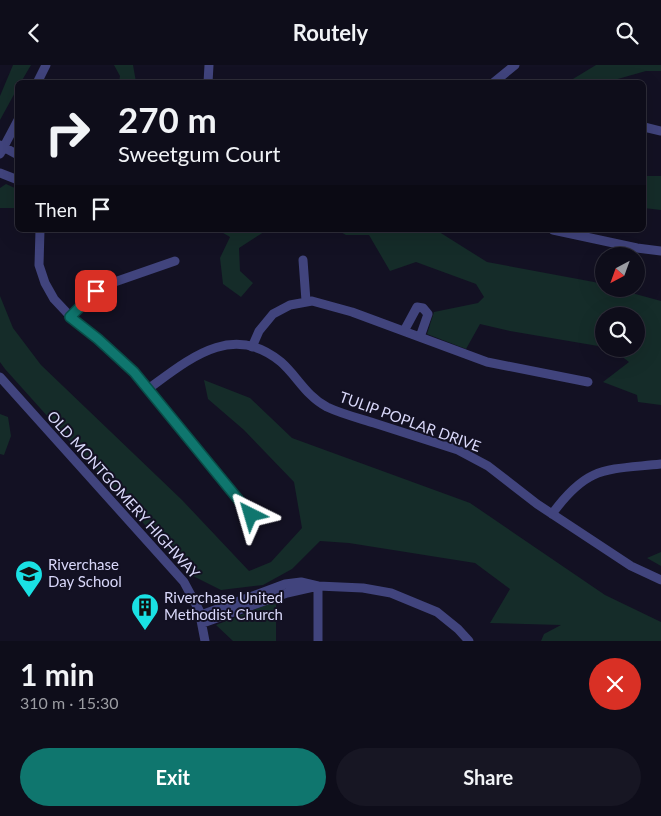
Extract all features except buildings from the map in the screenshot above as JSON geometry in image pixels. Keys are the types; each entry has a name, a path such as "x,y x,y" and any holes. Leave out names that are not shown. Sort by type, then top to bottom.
{"street":[{"path":"38,80 46,65"},
{"path":"208,80 209,65"},
{"path":"497,80 515,65"},
{"path":"15,125 1,149 15,154"},
{"path":"646,127 661,131"},
{"path":"0,173 15,179"},
{"path":"40,232 39,265 45,283 54,299 70,317 112,351 148,389 251,515"},
{"path":"562,232 637,248 661,251"},
{"path":"303,260 306,301"},
{"path":"70,317 103,286 175,261"},
{"path":"252,347 259,331 273,314 290,305 306,301 328,304 487,362 588,382"},
{"path":"404,331 417,307 423,307 428,314 420,337"},
{"name":"TULIP POPLAR DRIVE","path":"148,389 197,354 210,348 231,345 252,347 281,362 303,388 326,406 468,455 498,473 552,514 631,566 661,580"},
{"name":"OLD MONTGOMERY HIGHWAY","path":"0,377 175,571 196,601 202,619 205,641"},
{"path":"552,514 569,491 584,479 597,472 661,464"},
{"path":"202,619 248,609 275,596 318,586 373,589 404,597 437,613 458,629 469,641"},
{"path":"318,586 318,641"}],"green space":[{"path":"13,65 31,65 22,80 15,80 15,93 0,120 0,96"},
{"path":"114,65 133,65 136,80 119,80 120,76"},
{"path":"596,65 661,65 661,71 646,71 614,80 571,80"},
{"path":"646,176 661,176 661,210 646,208"},
{"path":"6,184 15,188 15,208 0,208 0,188"},
{"path":"221,232 264,232 239,248 240,271 253,283 241,297 223,284 220,258 230,237"},
{"path":"341,232 439,232 487,262 595,282 595,297 645,297 661,301 661,405 638,402 637,395 603,382 629,362 622,357 645,357 645,307 595,307 595,345 480,324 466,349 427,334 434,312 478,303 484,297 476,284 416,262 390,271 369,235 346,235"},
{"path":"0,296 13,328 41,365 182,500 249,571 271,562 302,528 294,482 244,430 208,399 204,380 250,398 292,438 470,503 605,595 661,622 661,641 541,641 544,634 561,625 490,623 510,589 475,563 349,543 320,541 292,569 263,585 221,590 189,574 0,362"},
{"path":"0,414 8,417 11,436 4,455 0,454"},
{"path":"661,552 661,566 647,558"},
{"path":"276,601 276,641 233,641 216,625"}],"place":[{"name":"Riverchase Day School","path":"29,598"},
{"name":"Riverchase United Methodist Church","path":"145,631"}],"route":[{"path":"96,291 70,317 112,351 134,372 251,515"}]}
